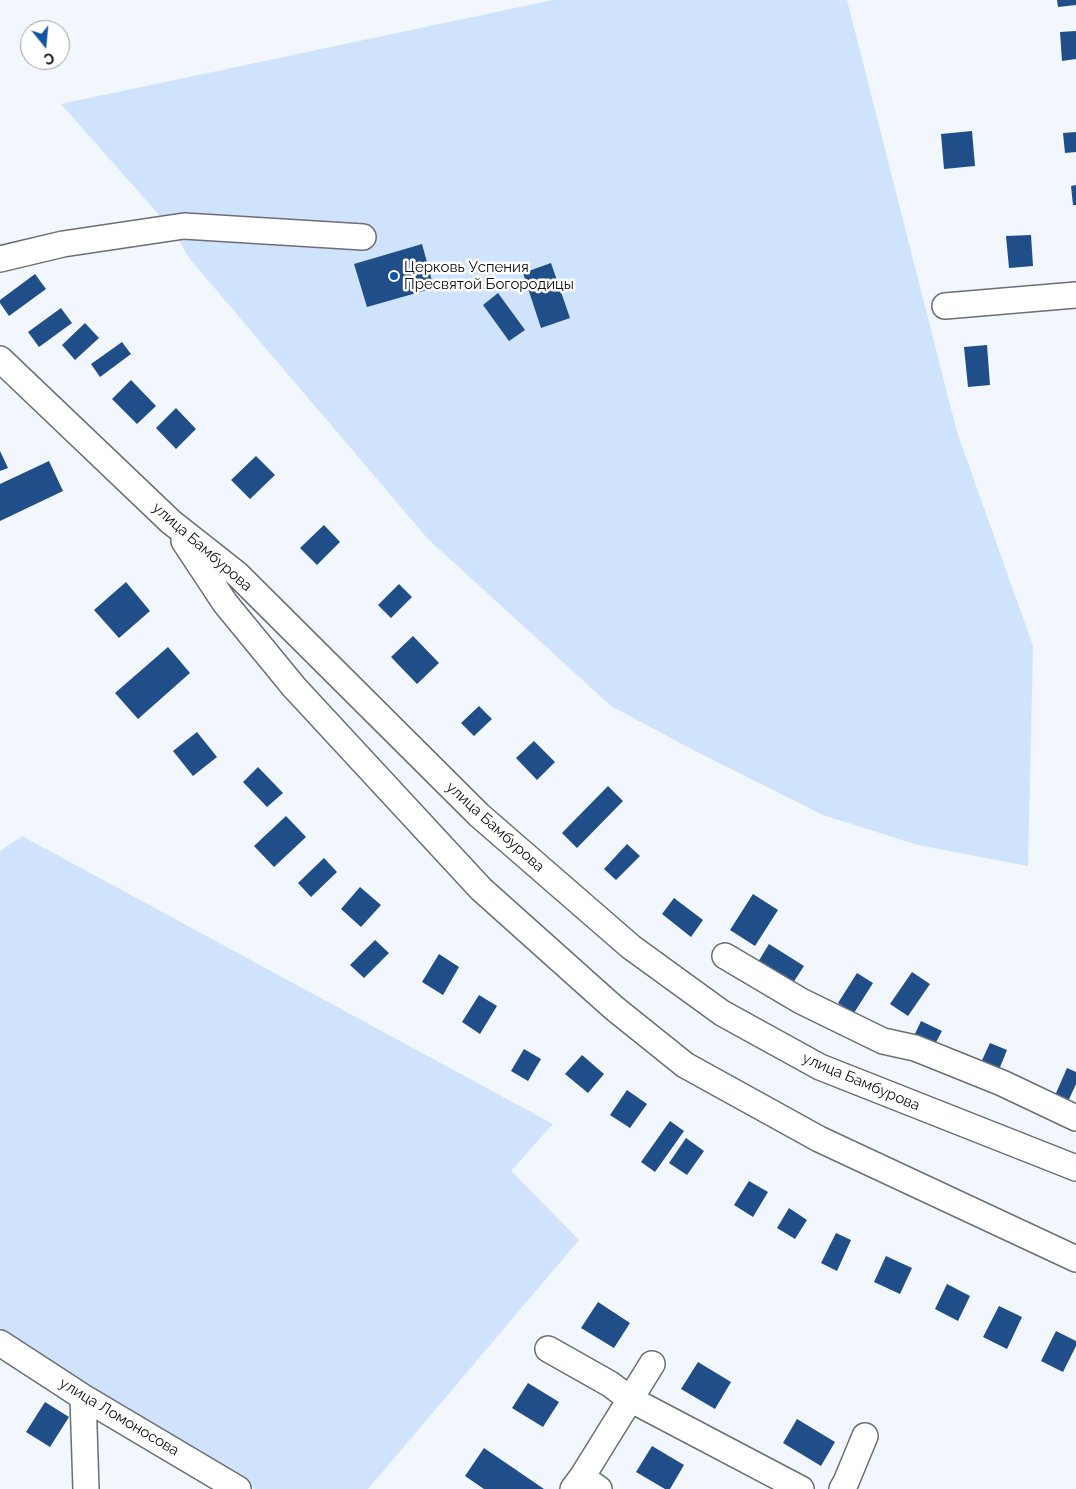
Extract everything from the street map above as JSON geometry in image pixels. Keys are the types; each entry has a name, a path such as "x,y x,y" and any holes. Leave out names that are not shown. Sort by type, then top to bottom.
{"street":[{"path":"0,259 63,244 184,226 363,237"},
{"path":"945,306 1076,295"},
{"name":"улица Бамбурова","path":"0,359 171,522 237,574 479,815 631,948 722,1013 820,1067 1076,1168"},
{"path":"171,522 225,602 294,687 481,889 614,1008 685,1064 819,1139 1076,1259"},
{"path":"725,956 801,1001 883,1041 915,1048 1002,1084 1076,1118"},
{"name":"улица Ломоносова","path":"0,1343 83,1398 232,1487"},
{"path":"548,1349 610,1384 630,1399 800,1489"},
{"path":"585,1485 630,1399 652,1364"},
{"path":"83,1398 86,1489"},
{"path":"842,1489 866,1436"}],"shaded area":[{"path":"553,0 847,0 957,432 1033,646 1028,866 918,845 823,815 699,753 611,706 428,539 189,258 175,233 61,104"},
{"path":"22,836 553,1124 511,1171 579,1240 368,1489 255,1489 175,1442 0,1328 0,851"}],"building":[{"path":"1057,0 1076,0 1076,5 1058,7"},
{"path":"1076,31 1076,59 1062,61 1060,32"},
{"path":"972,131 975,166 944,169 941,134"},
{"path":"1076,132 1076,152 1065,153 1063,133"},
{"path":"1076,185 1076,205 1073,205 1071,186"},
{"path":"1031,235 1033,266 1009,268 1006,236"},
{"name":"Церковь Успения Пресвятой Богородицы","path":"422,244 434,288 367,307 354,264"},
{"path":"551,263 570,318 541,328 523,273"},
{"path":"35,274 46,289 9,316 0,300"},
{"path":"498,293 525,330 509,341 483,305"},
{"path":"61,308 72,323 39,347 28,332"},
{"path":"85,323 99,338 75,360 62,345"},
{"path":"122,342 131,354 100,377 91,364"},
{"path":"987,345 990,385 968,387 964,347"},
{"path":"131,380 156,406 137,424 112,399"},
{"path":"176,408 196,429 176,449 156,428"},
{"path":"0,451 8,468 0,471"},
{"path":"256,456 275,475 250,499 231,480"},
{"path":"49,461 63,491 0,521 0,484"},
{"path":"324,525 340,542 317,565 300,548"},
{"path":"126,582 150,611 119,638 94,610"},
{"path":"399,584 412,597 391,618 378,605"},
{"path":"413,636 439,663 417,684 391,657"},
{"path":"168,647 190,673 138,719 115,693"},
{"path":"479,706 492,719 474,736 461,723"},
{"path":"197,732 217,757 193,776 173,751"},
{"path":"534,741 555,762 537,780 516,758"},
{"path":"258,767 283,793 267,807 243,782"},
{"path":"608,786 623,801 577,848 562,833"},
{"path":"286,816 306,837 274,867 254,846"},
{"path":"627,844 640,856 616,880 604,869"},
{"path":"324,858 337,872 311,897 298,883"},
{"path":"360,887 381,905 361,927 341,909"},
{"path":"753,894 778,910 755,946 730,930"},
{"path":"674,898 703,920 691,937 662,914"},
{"path":"375,940 389,953 364,978 350,965"},
{"path":"769,944 804,966 789,989 755,967"},
{"path":"439,954 459,967 443,995 422,982"},
{"path":"912,972 930,984 908,1016 890,1004"},
{"path":"857,973 873,983 854,1013 838,1003"},
{"path":"479,995 497,1006 480,1034 462,1022"},
{"path":"921,1021 942,1031 934,1046 914,1036"},
{"path":"990,1043 1007,1050 996,1077 978,1069"},
{"path":"524,1049 541,1059 528,1081 511,1071"},
{"path":"582,1055 604,1074 588,1093 565,1074"},
{"path":"1067,1068 1076,1072 1076,1084 1066,1106 1053,1100"},
{"path":"627,1090 647,1104 630,1128 610,1115"},
{"path":"670,1121 684,1131 655,1172 641,1162"},
{"path":"686,1138 704,1151 687,1175 669,1163"},
{"path":"749,1181 768,1192 753,1217 734,1205"},
{"path":"789,1208 807,1220 795,1239 777,1228"},
{"path":"836,1233 851,1240 837,1271 821,1263"},
{"path":"886,1256 912,1268 900,1294 874,1282"},
{"path":"947,1284 970,1296 958,1321 935,1309"},
{"path":"598,1302 630,1323 614,1348 581,1328"},
{"path":"999,1306 1022,1317 1007,1349 983,1337"},
{"path":"1056,1331 1076,1341 1076,1346 1063,1372 1041,1361"},
{"path":"698,1362 731,1382 715,1409 681,1389"},
{"path":"528,1383 559,1402 543,1427 512,1408"},
{"path":"45,1402 69,1417 50,1447 26,1432"},
{"path":"797,1419 835,1442 821,1466 783,1443"},
{"path":"652,1446 684,1465 670,1489 665,1489 636,1472"},
{"path":"484,1448 544,1489 484,1489 465,1476"}],"place":[{"name":"Церковь Успения Пресвятой Богородицы","path":"394,276"}]}
